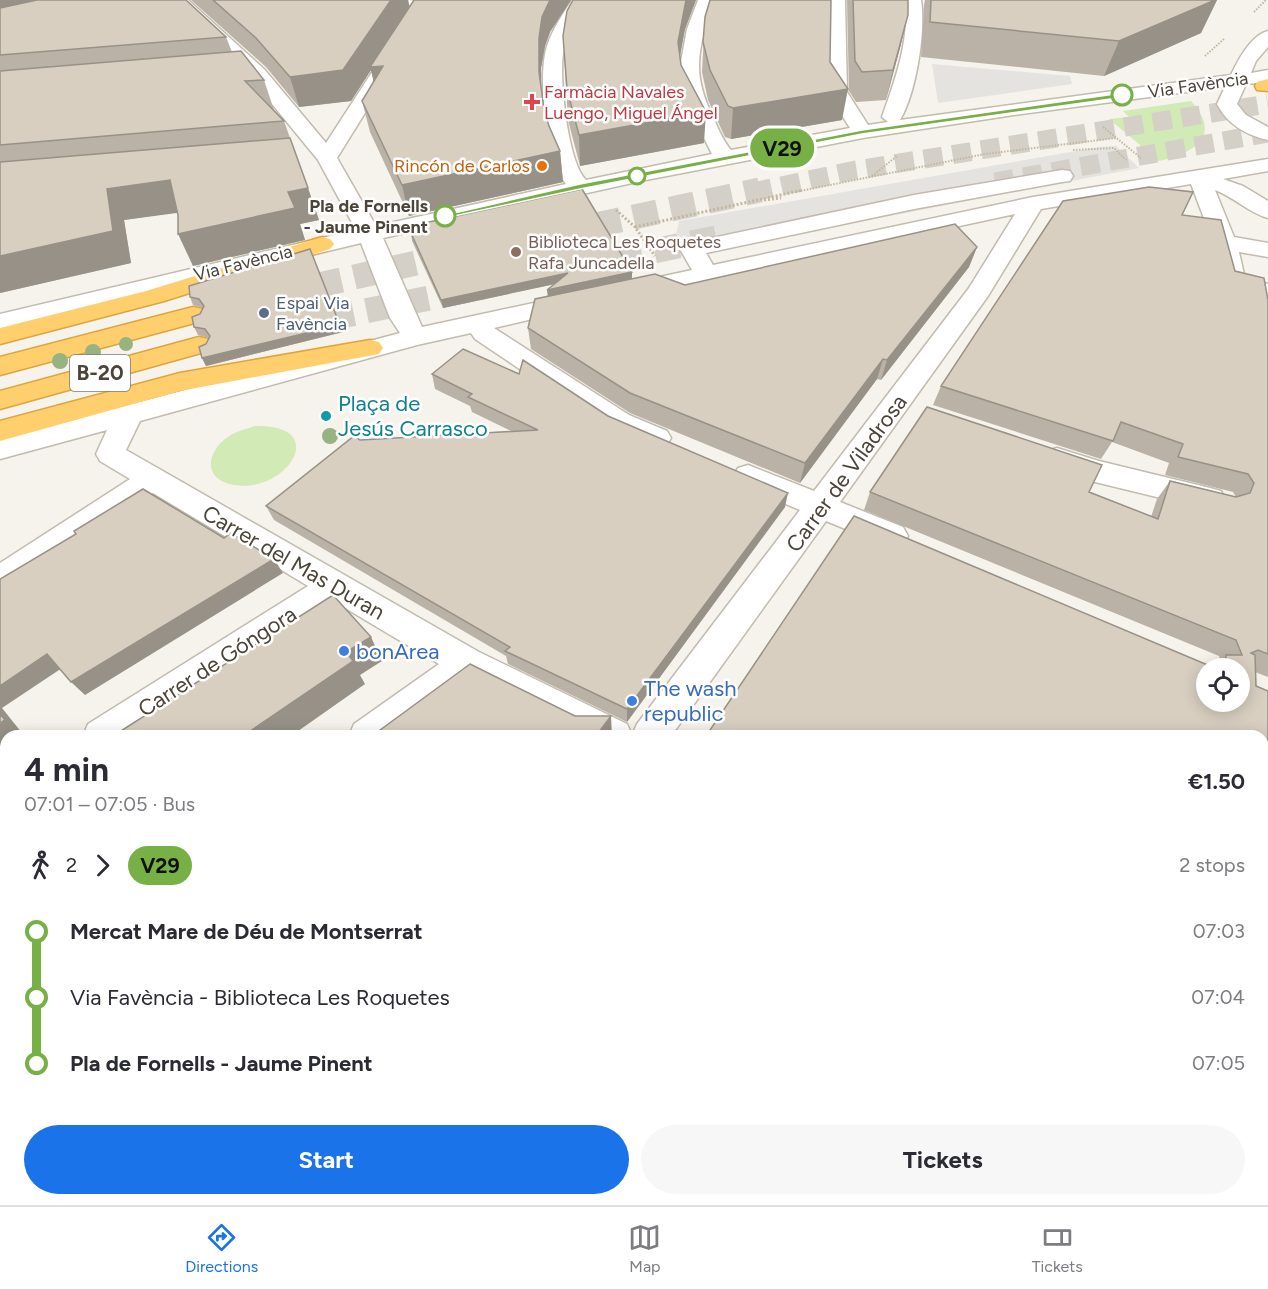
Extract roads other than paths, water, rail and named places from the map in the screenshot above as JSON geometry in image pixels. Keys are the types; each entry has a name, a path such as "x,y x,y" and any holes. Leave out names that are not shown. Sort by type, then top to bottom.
{"highway":[{"path":"0,336 155,296 322,244"},
{"name":"B-20","path":"0,366 193,315"},
{"name":"B-20","path":"0,400 199,345"},
{"path":"0,431 180,382 370,348"}],"street":[{"path":"178,0 257,73 327,158 369,233 403,318 415,337"},
{"path":"327,158 422,8 409,0"},
{"path":"580,0 561,32 553,55 555,114 570,175 580,186"},
{"path":"706,0 696,29 688,72 692,94 717,147 727,159"},
{"path":"837,0 837,92 862,132"},
{"path":"892,117 910,57 913,0"},
{"path":"1268,36 1237,81 1227,104 1230,112 1240,121 1268,134"},
{"path":"235,75 257,73"},
{"name":"Via Favència","path":"0,322 322,244 580,186 862,132 1202,84 1237,81 1236,91 1267,83"},
{"path":"1240,121 1262,165 1268,211"},
{"path":"300,161 327,158"},
{"path":"0,449 415,337 1032,204 1262,165"},
{"path":"1118,171 1137,185"},
{"path":"706,274 692,249 914,202 1077,173"},
{"path":"1170,180 1213,182 1241,192 1268,211"},
{"path":"1201,182 1225,242 1234,284 1268,291"},
{"name":"Carrer de Viladrosa","path":"655,730 979,291 1032,204"},
{"path":"1225,242 1268,250"},
{"path":"484,333 620,422 684,449"},
{"name":"Carrer del Mas Duran","path":"129,414 110,454 467,663 602,730"},
{"path":"1031,450 1095,471 1221,502"},
{"path":"727,467 916,547"},
{"path":"0,580 153,479"},
{"name":"Carrer de Góngora","path":"110,730 333,586"},
{"path":"375,730 467,663"}],"tunnel":[{"path":"753,192 856,170 1268,104"},
{"path":"995,182 1268,133"},
{"path":"559,233 760,190"},
{"path":"580,266 726,236"},
{"path":"280,294 464,252"},
{"path":"292,326 483,287"}],"place":[{"name":"Farmàcia Navales Luengo, Miguel Ángel","path":"532,102"},
{"name":"Rincón de Carlos","path":"542,166"},
{"name":"Pla de Fornells - Jaume Pinent","path":"445,216"},
{"name":"Biblioteca Les Roquetes Rafa Juncadella","path":"516,252"},
{"name":"Espai Via Favència","path":"264,313"},
{"name":"Plaça de Jesús Carrasco","path":"326,416"},
{"name":"bonArea","path":"344,651"},
{"name":"The wash republic","path":"632,701"}]}
